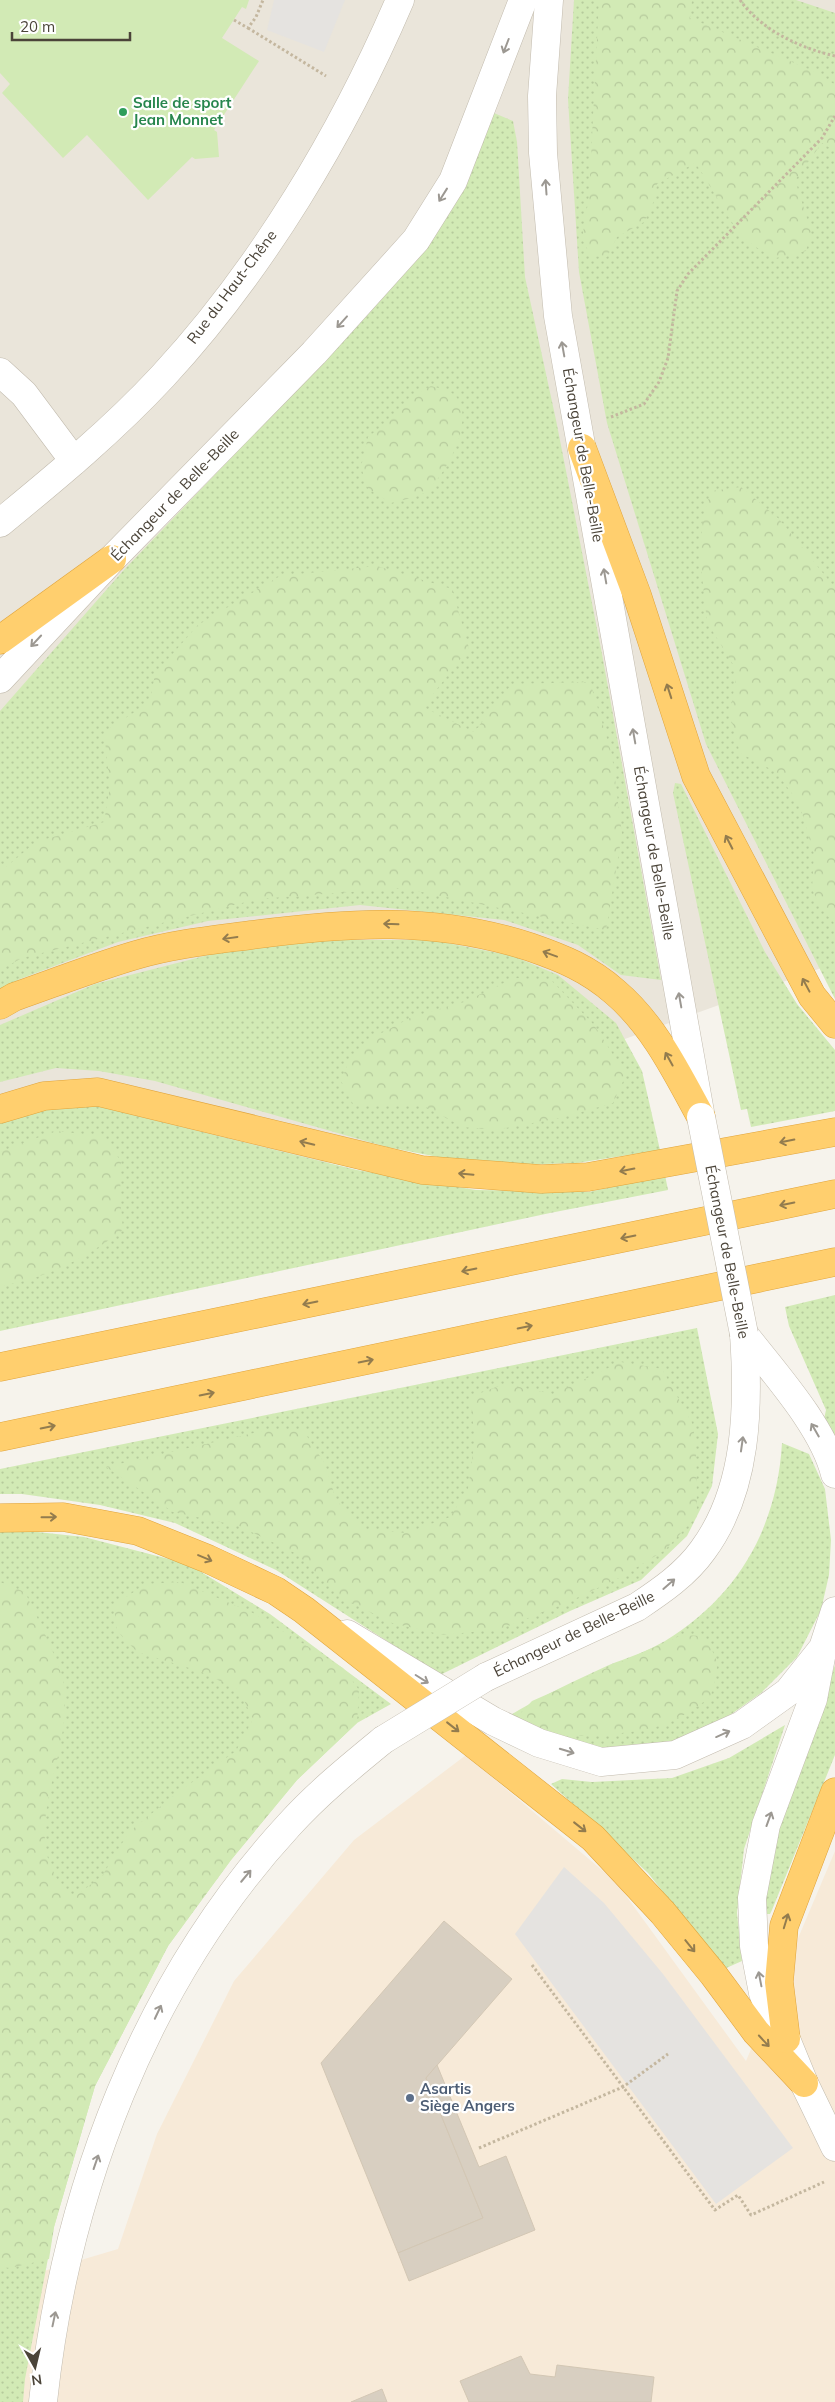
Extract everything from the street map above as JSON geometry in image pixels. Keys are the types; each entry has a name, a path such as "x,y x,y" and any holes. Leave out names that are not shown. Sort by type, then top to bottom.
{"highway":[{"path":"581,443 637,595 696,776 812,996 835,1024"},
{"path":"0,640 112,559"},
{"path":"0,1004 14,997 137,955 212,940 287,930 369,923 442,926 496,936 539,950 579,965 609,987 642,1020 664,1050 701,1117"},
{"path":"0,1109 44,1096 98,1092 422,1170 542,1179 588,1178 835,1132"},
{"path":"0,1367 835,1194"},
{"path":"0,1437 835,1262"},
{"path":"0,1518 63,1517 138,1531 217,1563 276,1591 304,1610 593,1838 663,1913 713,1974 756,2032 804,2083"},
{"path":"786,2039 780,1982 784,1926 835,1792"}],"street":[{"name":"Rue du Haut-Chêne","path":"0,524 74,462 162,376 244,275 319,160 353,99 400,0"},
{"name":"Échangeur de Belle-Beille","path":"0,679 112,559 314,353 416,240 452,181 523,0"},
{"name":"Échangeur de Belle-Beille","path":"43,2402 49,2344 83,2202 112,2114 165,1998 233,1892 289,1825 327,1787 383,1740 486,1677 637,1607 660,1592 684,1571 703,1550 719,1524 739,1465 746,1409 744,1334 701,1117 558,316 547,204 542,96 549,0"},
{"path":"0,372 24,394 74,462"},
{"path":"744,1334 794,1398 816,1431 835,1474"},
{"path":"304,1610 376,1650 493,1721 539,1743 601,1762 675,1755 742,1725 788,1692 823,1648"},
{"path":"835,1610 823,1648 813,1699 766,1825 752,1898 754,1946 763,1993 774,2023 786,2039 804,2083 828,2113 835,2147"}],"path":[{"path":"248,28 256,17 263,0"},
{"path":"740,0 748,11 768,30 816,52 835,56"},
{"path":"234,20 333,80"},
{"path":"581,443 612,416 644,404 659,382 668,358 677,291 688,274 822,138 835,116"},
{"path":"532,1965 715,2210 738,2195 751,2215 824,2182"},
{"path":"479,2148 623,2087 668,2054"}],"shaded area":[{"path":"0,0 835,0 835,963 611,1044 0,1300"},
{"path":"274,0 345,0 324,52 267,30"},
{"path":"466,1755 616,1882 746,2061 835,1851 835,2402 0,2402 0,2284 118,2249 157,2134 234,1981 354,1840"},
{"path":"564,1867 604,1903 663,1974 793,2148 716,2204 515,1934"}],"green space":[{"name":"Salle de sport Jean Monnet","path":"0,0 249,0 246,9 242,7 222,38 259,61 214,130 217,132 219,157 195,159 192,157 148,200 87,135 63,158 2,93 10,84 0,73"},
{"path":"574,0 796,0 835,13 835,999 706,744 607,423 579,272 568,99"},
{"path":"599,0 692,0 690,18 820,74 835,85 835,151 822,143 795,180 811,231 806,251 776,258 755,246 735,226 695,163 657,184 654,201 644,222 617,237 607,257 591,256 582,239 589,196"},
{"path":"494,113 513,121 517,142 525,277 556,420 602,654 661,980 621,975 578,945 504,920 360,905 208,921 118,942 20,979 0,989 0,711 122,572 334,350 432,232"},
{"path":"431,386 453,394 460,403 463,416 456,445 450,460 433,485 421,495 391,503 368,489 361,467 368,437 395,416 409,398"},
{"path":"741,487 779,519 835,588 835,924 820,907 812,889 814,854 799,803 776,772 740,753 730,714 737,671 707,622 700,557 703,517 711,491"},
{"path":"377,566 452,589 469,648 423,707 474,732 512,684 590,682 612,755 622,834 606,930 402,888 258,899 22,958 0,970 0,872 36,842 104,822 110,786 104,732 150,702 155,674 198,625 280,576"},
{"path":"675,783 681,784 765,952 797,1004 835,1050 835,1111 751,1127 747,1109 741,1110 673,793"},
{"path":"322,940 432,940 513,956 558,975 616,1023 642,1071 660,1150 577,1163 510,1165 443,1158 387,1147 155,1081 99,1071 56,1068 0,1082 0,1025 95,984 228,950"},
{"path":"514,978 551,980 594,1025 626,1075 613,1103 560,1118 495,1130 463,1127 422,1105 353,1104 341,1081 350,1058 372,1038 412,1017 464,1002"},
{"path":"93,1105 357,1170 476,1190 589,1192 665,1175 668,1190 550,1213 0,1331 0,1123 45,1108"},
{"path":"55,1131 102,1136 121,1161 120,1198 123,1230 94,1250 49,1273 0,1286 0,1152"},
{"path":"835,1295 835,1442 824,1419 826,1410 789,1326 785,1307"},
{"path":"697,1328 718,1434 712,1486 687,1536 641,1580 570,1611 440,1675 276,1570 175,1523 100,1505 22,1494 0,1494 0,1469"},
{"path":"621,1362 662,1369 692,1423 696,1445 697,1516 665,1550 621,1577 564,1604 500,1629 443,1635 392,1623 340,1597 297,1554 239,1526 173,1512 106,1467 271,1429 303,1430 325,1464 336,1500 364,1529 406,1533 450,1517 468,1489 475,1439 470,1397 504,1384 553,1394"},
{"path":"782,1443 809,1454 825,1489 831,1540 829,1575 821,1610 797,1657 761,1693 716,1725 659,1747 600,1749 559,1741 507,1717 570,1683 665,1641 691,1623 713,1603 733,1581 749,1557 762,1531 772,1503 779,1474"},
{"path":"0,1528 84,1537 188,1564 270,1614 391,1704 357,1723 297,1780 231,1860 168,1946 95,2086 54,2227 25,2379 23,2402 0,2402"},
{"path":"0,1582 25,1592 55,1656 63,1681 65,1691 64,1724 49,1796 45,1839 48,1860 57,1879 73,1898 102,1876 129,1832 177,1793 236,1751 253,1719 239,1690 199,1671 137,1652 117,1631 114,1605 146,1584 180,1582 251,1612 343,1668 359,1690 357,1723 297,1780 231,1860 168,1946 95,2086 54,2227 49,2259 10,2268 0,2267"},
{"path":"682,1635 702,1636 716,1659 717,1672 710,1698 675,1720 659,1726 631,1732 582,1736 551,1733 517,1717 532,1701"},
{"path":"835,1665 835,1755 772,1910 770,1914 765,1914 762,1894 771,1842"},
{"path":"785,1725 744,1849 737,1913 742,1961 724,1969 648,1873 551,1784 562,1779 592,1782 672,1778 729,1758"}],"building":[{"path":"444,1921 512,1979 426,2078 483,2218 398,2253 321,2063"},
{"path":"437,2065 479,2167 506,2156 535,2230 409,2281 398,2253 483,2218 426,2078"},
{"path":"521,2356 530,2374 555,2377 557,2365 654,2377 651,2402 469,2402 460,2381"},
{"path":"382,2389 387,2402 351,2402"}],"place":[{"name":"Salle de sport Jean Monnet","path":"123,112"},
{"name":"Asartis Siège Angers","path":"410,2098"}]}
